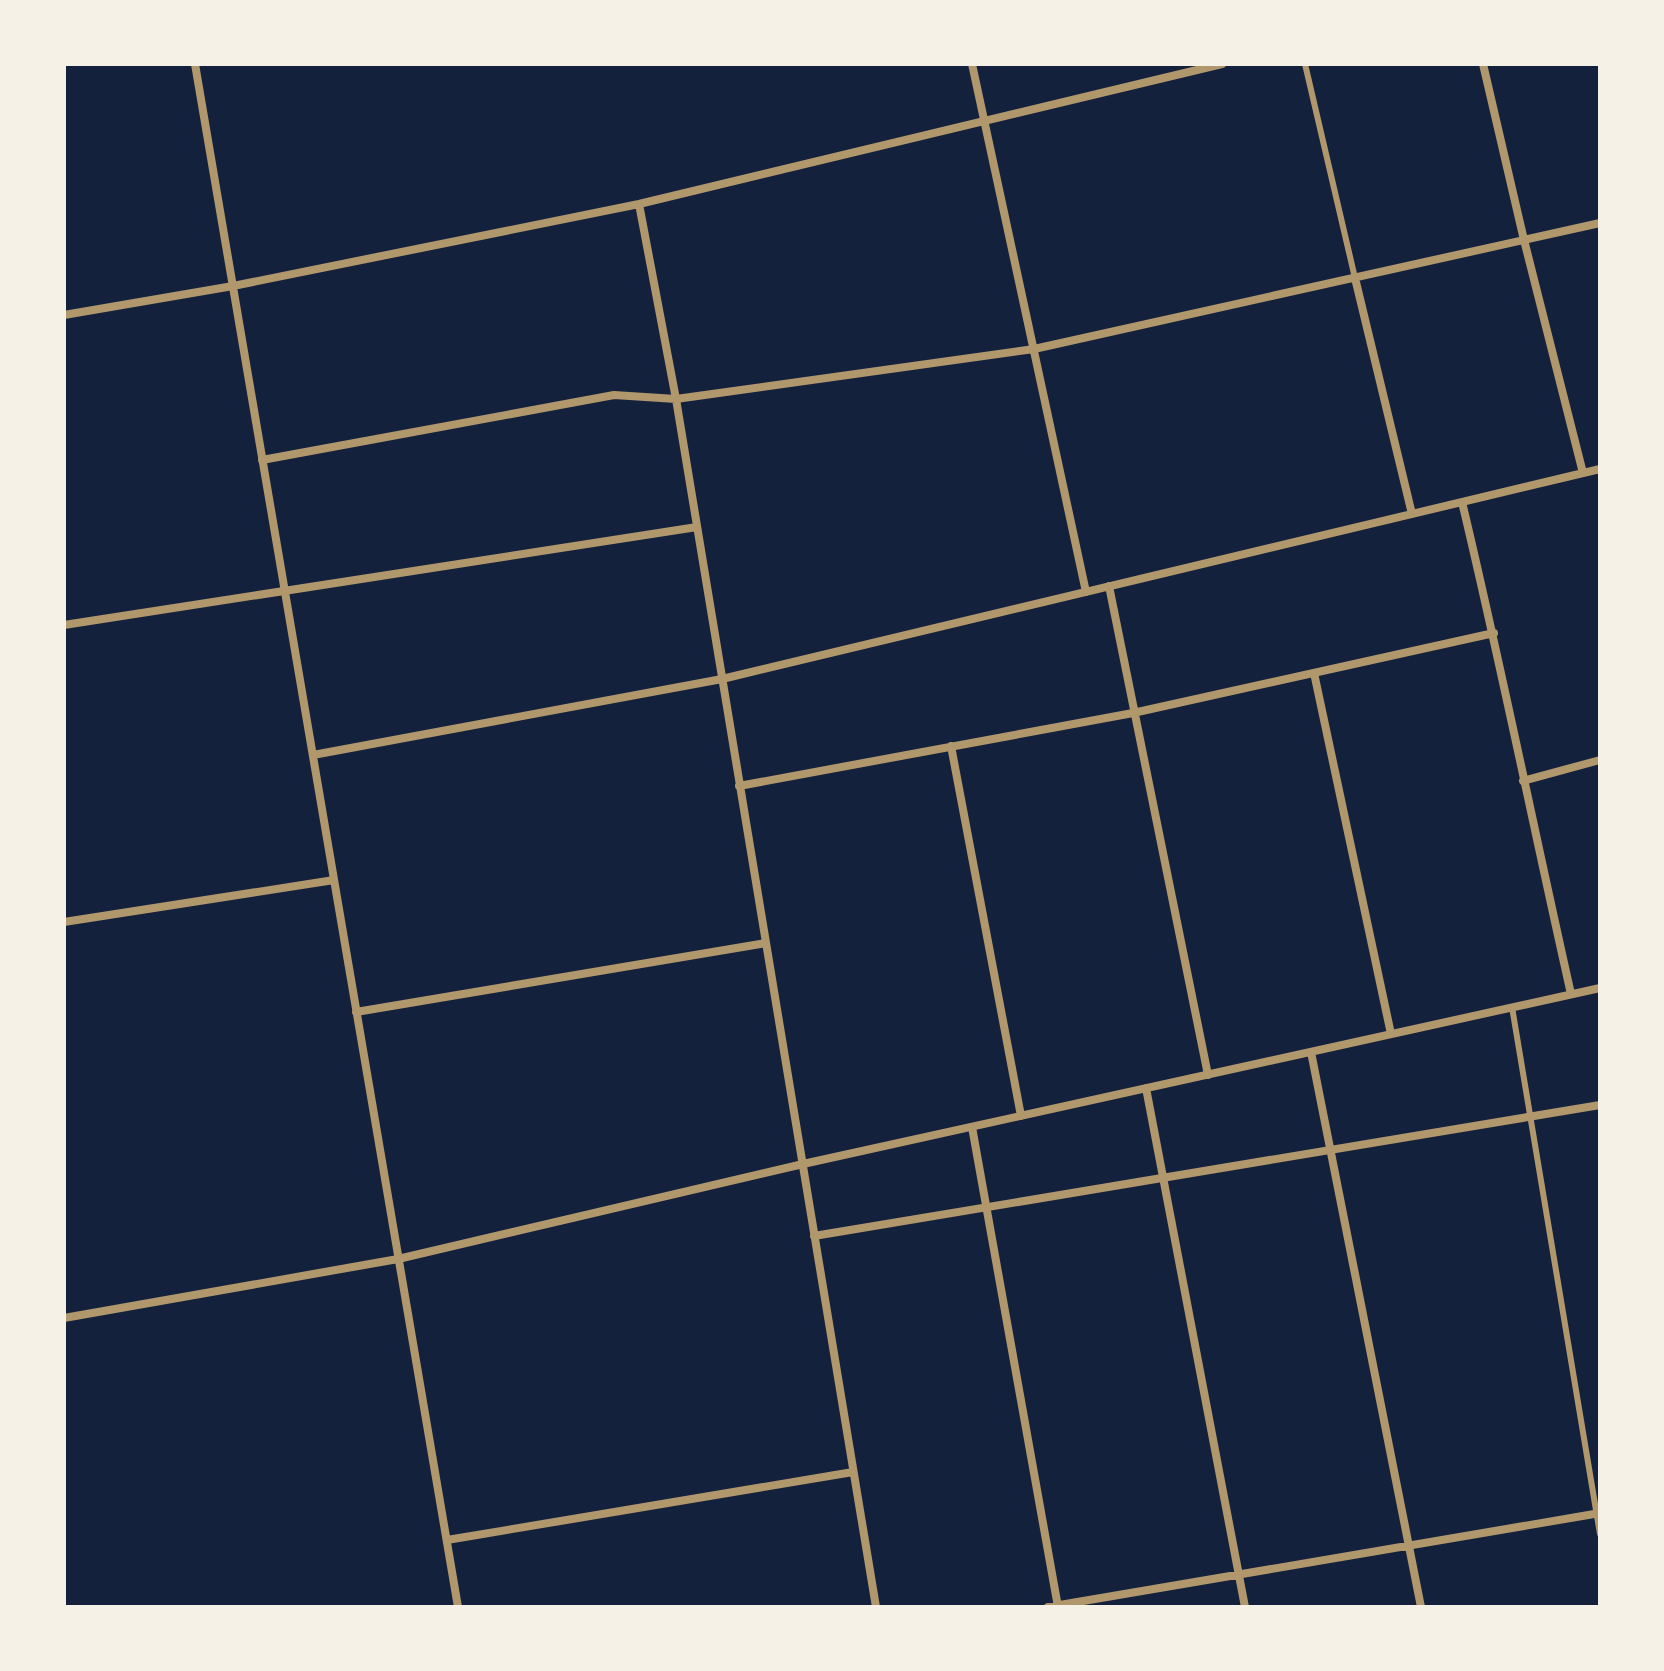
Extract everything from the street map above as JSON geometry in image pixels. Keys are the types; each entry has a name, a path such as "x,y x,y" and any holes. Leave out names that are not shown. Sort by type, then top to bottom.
{"street":[{"path":"195,64 458,1607"},
{"path":"972,64 1086,592"},
{"path":"64,315 233,286 639,204 1222,64"},
{"path":"1483,64 1583,473"},
{"path":"639,204 676,399 876,1607"},
{"path":"262,460 614,395 676,399 1034,349 1600,223"},
{"path":"1355,278 1412,514"},
{"path":"313,755 722,679 1600,469"},
{"path":"1462,502 1494,633 1523,781 1571,994"},
{"path":"64,625 697,527"},
{"path":"1109,586 1208,1075"},
{"path":"739,786 1133,713 1494,633"},
{"path":"1314,673 1391,1034"},
{"path":"951,746 1021,1116"},
{"path":"1523,781 1600,760"},
{"path":"64,922 334,880"},
{"path":"356,1012 766,943"},
{"path":"64,1318 398,1259 803,1164 1600,988"},
{"path":"1311,1052 1421,1607"},
{"path":"1146,1088 1245,1607"},
{"path":"814,1236 1600,1105"},
{"path":"972,1127 1054,1606 1598,1513"},
{"path":"447,1540 853,1472"}],"lane":[{"path":"1305,64 1355,278"},
{"path":"1512,1007 1600,1534"}]}
